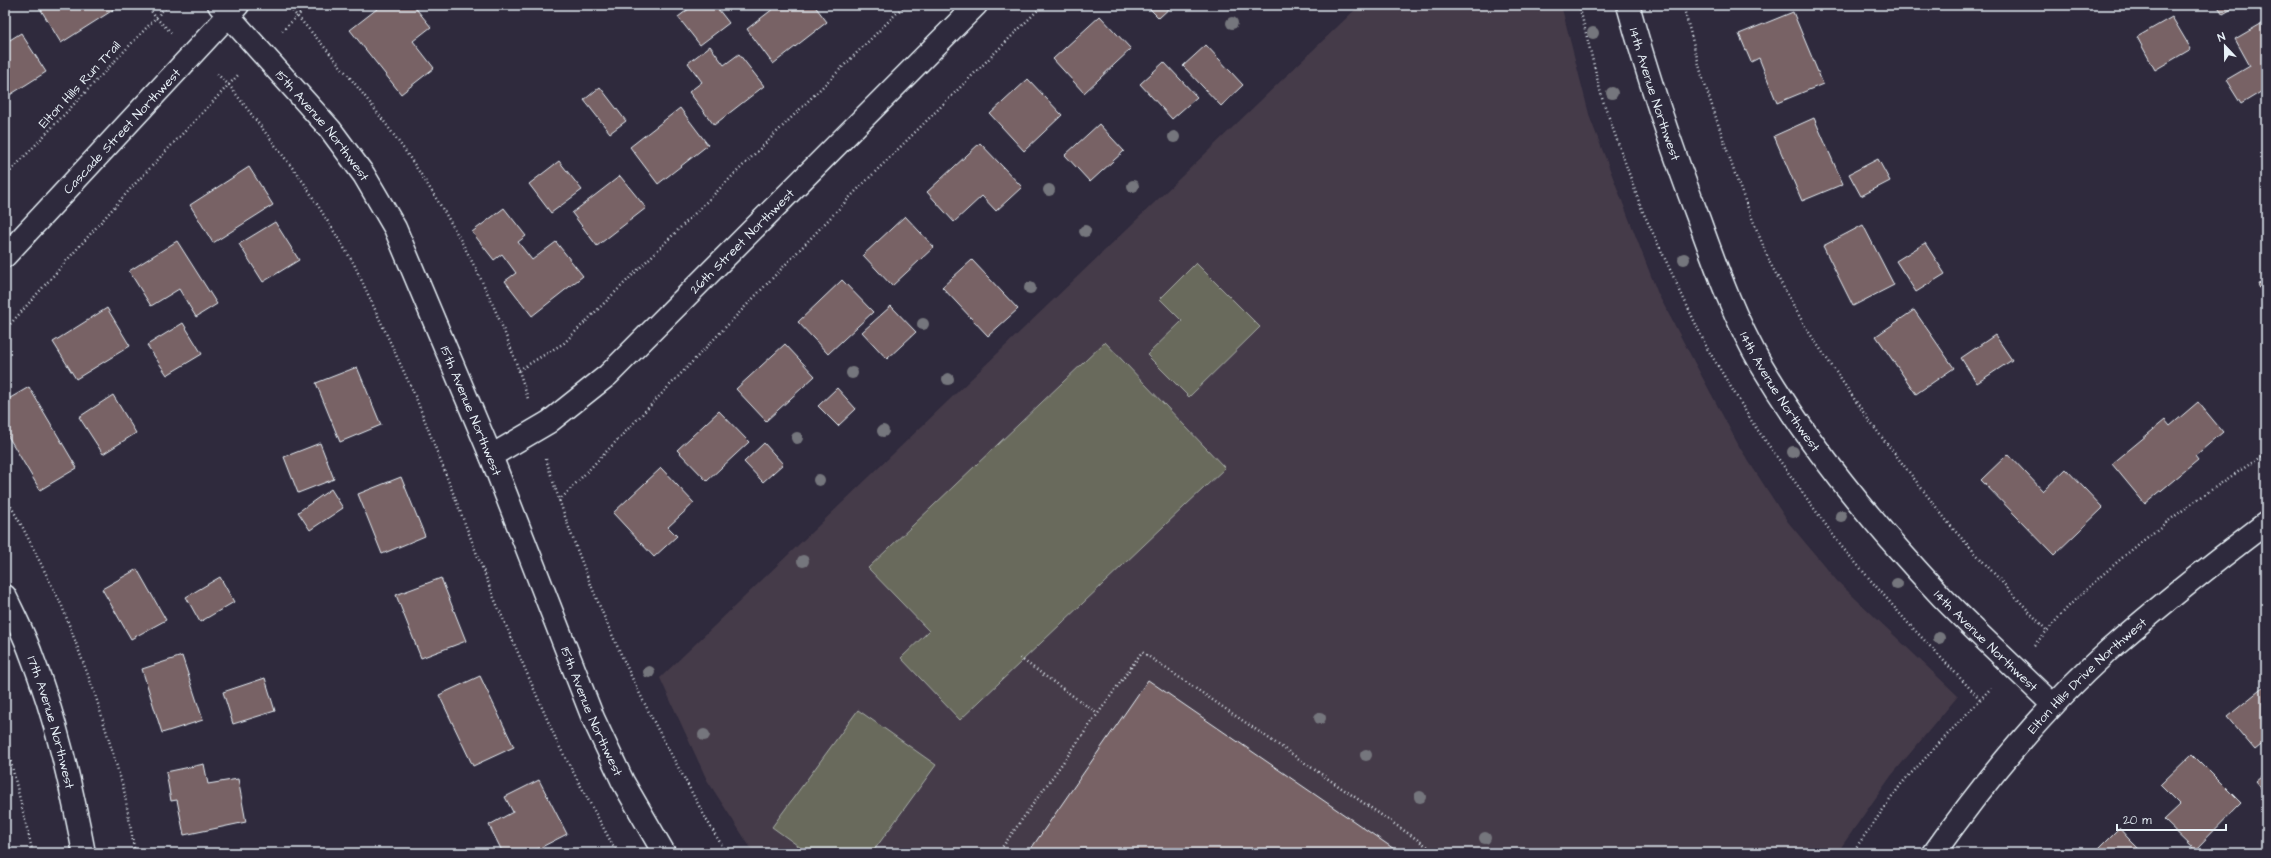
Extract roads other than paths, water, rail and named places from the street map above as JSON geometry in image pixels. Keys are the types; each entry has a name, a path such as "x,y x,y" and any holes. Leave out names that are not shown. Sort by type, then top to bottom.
{"street":[{"name":"26th Street Northwest","path":"491,456 549,422 608,375 976,5"},
{"name":"14th Avenue Northwest","path":"1628,5 1674,153 1729,301 1762,365 1797,420 1836,474 1889,537 1943,597 2053,705"},
{"name":"15th Avenue Northwest","path":"228,8 330,129 364,175 395,228 491,456 593,718 623,782 664,853"},
{"name":"Cascade Street Northwest","path":"5,256 228,8"},
{"name":"Elton Hills Drive Northwest","path":"1934,853 1958,820 2053,705 2107,652 2166,601 2266,523"},
{"name":"17th Avenue Northwest","path":"5,596 31,653 57,730 73,794 84,853"}]}
